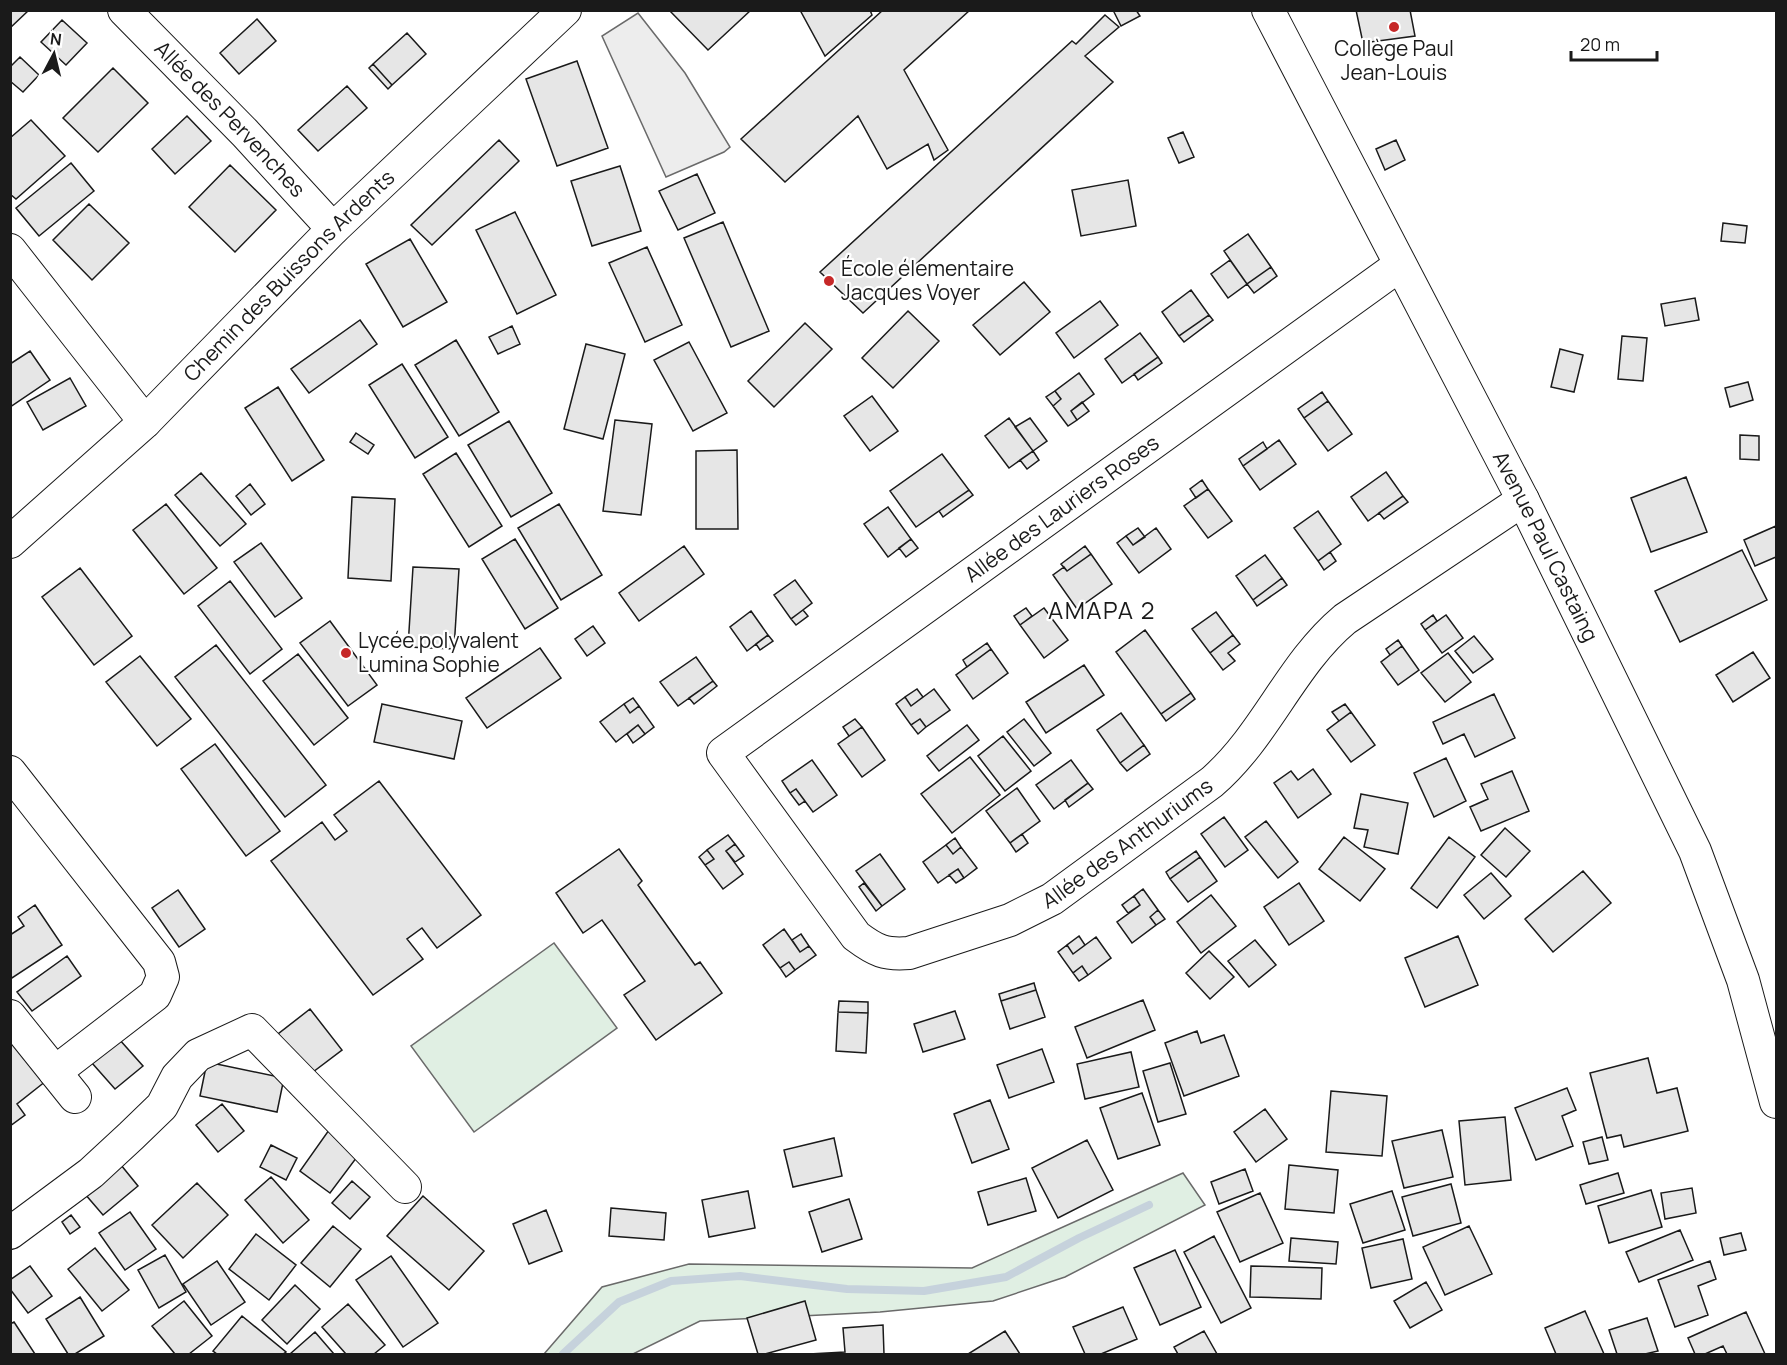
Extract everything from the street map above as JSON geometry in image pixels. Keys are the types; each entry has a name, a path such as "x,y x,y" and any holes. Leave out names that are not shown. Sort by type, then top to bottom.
{"street":[{"name":"Allée des Pervenches","path":"123,10 245,133 333,230"},
{"name":"Chemin des Buissons Ardents","path":"10,542 145,422 333,230 565,10"},
{"name":"Avenue Paul Castaing","path":"1268,10 1523,500 1695,851 1743,980 1776,1102"},
{"path":"10,250 145,422"},
{"name":"Allée des Lauriers Roses","path":"723,753 1400,265"},
{"name":"Allée des Anthuriums","path":"723,753 856,936 879,952 894,954 909,952 1032,911 1076,883 1232,765 1309,656 1328,633 1345,619 1523,500"},
{"path":"10,772 159,962 163,977 155,995 55,1072"},
{"path":"10,1016 75,1097"},
{"path":"10,1233 91,1173 139,1128 162,1106 177,1077 198,1055 252,1030 405,1187"}],"green space":[{"path":"554,943 617,1028 474,1132 411,1046"},
{"path":"1183,1173 1205,1205 1065,1277 993,1301 880,1312 700,1321 633,1354 544,1354 602,1287 689,1264 972,1268"}],"shaded area":[{"path":"638,13 685,73 730,147 724,152 666,177 602,36"}],"building":[{"path":"10,10 29,10 10,28"},
{"path":"669,10 751,10 708,50"},
{"path":"800,10 870,10 872,15 825,56"},
{"path":"883,10 970,10 904,70 948,150 934,160 928,144 887,169 858,116 785,182 741,139"},
{"path":"1116,10 1136,10 1140,16 1121,26 1114,12"},
{"path":"1356,10 1410,10 1415,36 1363,43"},
{"path":"1105,15 1119,27 1085,56 1113,82 863,313 820,272 1072,41 1076,44"},
{"path":"257,19 276,41 239,74 220,53"},
{"path":"62,20 87,43 66,65 41,42"},
{"path":"407,33 426,54 392,85 373,64"},
{"path":"20,57 39,75 23,92 10,81 10,67"},
{"path":"577,61 608,148 557,166 526,79"},
{"path":"373,64 392,85 388,89 369,68"},
{"path":"113,68 148,103 98,152 63,118"},
{"path":"347,86 367,108 318,151 298,130"},
{"path":"187,116 211,141 175,174 152,149"},
{"path":"31,120 65,156 16,199 10,194 10,138"},
{"path":"1183,132 1194,157 1179,163 1168,138"},
{"path":"499,140 519,161 432,245 411,225"},
{"path":"1396,140 1405,160 1385,170 1376,149"},
{"path":"71,163 94,191 39,236 16,208"},
{"path":"230,165 276,210 235,252 189,207"},
{"path":"620,166 641,231 592,246 571,181"},
{"path":"697,174 715,213 678,230 659,191"},
{"path":"1128,180 1136,226 1081,236 1072,190"},
{"path":"89,204 129,243 92,280 53,240"},
{"path":"515,212 556,295 517,314 476,230"},
{"path":"723,222 769,331 731,347 684,238"},
{"path":"1723,223 1747,226 1745,243 1721,241"},
{"path":"1248,234 1271,267 1247,284 1224,251"},
{"path":"410,239 447,302 403,327 366,264"},
{"path":"647,247 682,325 645,342 609,263"},
{"path":"1230,260 1247,284 1228,298 1211,274"},
{"path":"1271,267 1277,276 1254,293 1247,284"},
{"path":"1024,282 1050,312 1000,355 973,325"},
{"path":"1191,290 1209,315 1179,336 1162,312"},
{"path":"1695,298 1699,320 1665,326 1661,304"},
{"path":"1100,301 1118,325 1074,358 1056,333"},
{"path":"908,311 939,341 893,388 862,358"},
{"path":"1209,315 1213,320 1184,342 1179,336"},
{"path":"360,320 377,344 309,393 291,369"},
{"path":"805,323 832,349 774,407 748,381"},
{"path":"512,326 520,344 498,354 489,337"},
{"path":"1140,333 1158,357 1122,383 1105,359"},
{"path":"1622,336 1647,338 1643,381 1618,379"},
{"path":"456,340 499,412 459,436 415,365"},
{"path":"689,342 727,413 693,431 654,360"},
{"path":"586,344 625,354 603,439 564,429"},
{"path":"1560,349 1583,355 1574,392 1551,387"},
{"path":"30,351 50,380 10,407 10,364"},
{"path":"1158,357 1162,363 1138,380 1134,374"},
{"path":"402,364 448,437 415,458 369,385"},
{"path":"1079,373 1094,394 1071,411 1077,420 1068,426 1053,406 1061,399 1055,391"},
{"path":"70,378 86,406 43,430 27,402"},
{"path":"1748,382 1753,400 1730,407 1725,388"},
{"path":"278,387 324,460 292,481 245,408"},
{"path":"1055,391 1061,399 1053,406 1046,397"},
{"path":"1322,392 1328,401 1304,418 1298,409"},
{"path":"872,396 898,431 870,451 844,416"},
{"path":"1328,401 1352,434 1328,451 1304,418"},
{"path":"1082,402 1089,411 1077,420 1071,411"},
{"path":"1009,418 1033,451 1009,468 985,436"},
{"path":"1030,418 1047,441 1033,451 1015,427"},
{"path":"615,420 652,424 641,515 603,511"},
{"path":"509,421 552,493 511,517 468,445"},
{"path":"356,433 374,445 368,454 350,442"},
{"path":"1740,435 1759,436 1759,460 1740,459"},
{"path":"1279,440 1296,464 1260,490 1243,466"},
{"path":"1263,442 1267,449 1243,466 1239,459"},
{"path":"737,450 738,529 696,529 696,451"},
{"path":"1033,451 1039,460 1027,469 1020,460"},
{"path":"456,453 502,526 469,547 423,474"},
{"path":"942,454 969,490 916,527 890,491"},
{"path":"1386,472 1403,496 1368,521 1351,497"},
{"path":"201,473 246,524 220,546 175,495"},
{"path":"1686,477 1707,532 1651,552 1631,498"},
{"path":"1202,480 1208,489 1196,498 1190,489"},
{"path":"250,484 265,504 251,515 236,496"},
{"path":"1208,489 1232,521 1208,538 1184,506"},
{"path":"969,490 973,495 943,517 939,511"},
{"path":"1403,496 1408,502 1384,519 1379,513"},
{"path":"352,497 395,499 391,581 348,578"},
{"path":"166,504 217,568 184,594 133,530"},
{"path":"559,504 602,575 561,600 518,528"},
{"path":"888,507 911,539 888,557 864,524"},
{"path":"1318,511 1341,544 1318,561 1294,528"},
{"path":"1776,526 1776,557 1755,566 1744,540"},
{"path":"1138,528 1145,537 1133,545 1126,536"},
{"path":"1156,528 1171,549 1139,573 1117,543 1126,536 1133,545"},
{"path":"515,539 558,608 525,629 482,559"},
{"path":"911,539 918,548 906,557 899,548"},
{"path":"261,543 302,598 275,617 234,562"},
{"path":"684,546 704,574 639,621 619,593"},
{"path":"1085,546 1091,554 1067,571 1061,564"},
{"path":"1742,550 1767,600 1680,642 1655,591"},
{"path":"1330,552 1336,561 1324,570 1318,561"},
{"path":"1091,554 1112,584 1077,609 1053,575 1064,567 1067,571"},
{"path":"1265,555 1282,578 1253,600 1236,576"},
{"path":"413,567 459,569 454,649 408,647"},
{"path":"80,568 132,636 94,665 42,597"},
{"path":"1282,578 1287,585 1257,606 1253,600"},
{"path":"795,580 812,603 791,619 774,595"},
{"path":"230,581 282,649 250,674 198,606"},
{"path":"1026,608 1032,616 1020,625 1014,616"},
{"path":"1044,608 1068,640 1044,658 1020,625"},
{"path":"803,610 808,616 796,625 791,619"},
{"path":"751,611 768,635 747,651 730,627"},
{"path":"1216,612 1233,635 1210,653 1192,629"},
{"path":"1433,615 1437,621 1425,630 1421,624"},
{"path":"1446,615 1463,638 1442,653 1425,630"},
{"path":"330,621 377,685 348,706 300,643"},
{"path":"593,626 605,643 587,656 575,639"},
{"path":"1145,630 1191,693 1161,714 1116,652"},
{"path":"768,635 773,641 760,650 756,644"},
{"path":"1233,635 1240,644 1228,653 1235,661 1223,670 1210,653"},
{"path":"1474,636 1493,659 1473,673 1455,651"},
{"path":"1398,640 1402,646 1390,655 1386,649"},
{"path":"987,643 991,649 967,667 963,660"},
{"path":"216,645 326,785 285,817 175,677"},
{"path":"1402,646 1419,670 1398,685 1381,662"},
{"path":"540,648 561,678 487,728 466,698"},
{"path":"991,649 1008,673 973,699 956,675"},
{"path":"1753,652 1770,678 1733,702 1716,675"},
{"path":"1448,653 1471,682 1445,702 1421,673"},
{"path":"298,654 348,718 314,745 263,681"},
{"path":"140,656 191,719 157,746 106,682"},
{"path":"696,657 713,681 678,706 660,682"},
{"path":"1084,665 1104,695 1046,733 1026,702"},
{"path":"713,681 717,686 694,704 689,698"},
{"path":"917,689 923,697 911,706 905,697"},
{"path":"934,689 950,710 926,727 920,719 911,725 896,704 905,697 911,706"},
{"path":"1191,693 1195,699 1166,721 1161,714"},
{"path":"1494,694 1515,738 1475,757 1464,734 1443,744 1433,722"},
{"path":"633,698 639,706 630,713 624,704"},
{"path":"382,704 462,721 454,759 374,742"},
{"path":"624,704 630,713 639,706 654,727 645,734 638,725 616,742 600,722"},
{"path":"1345,704 1351,712 1339,721 1332,712"},
{"path":"1351,712 1375,745 1351,762 1327,730"},
{"path":"1121,713 1144,745 1120,763 1097,730"},
{"path":"855,719 862,727 849,736 843,727"},
{"path":"920,719 926,727 918,734 911,725"},
{"path":"1024,719 1051,753 1034,766 1007,732"},
{"path":"638,725 645,734 633,743 627,734"},
{"path":"967,725 979,740 939,771 927,756"},
{"path":"862,727 885,760 862,777 838,744"},
{"path":"1003,736 1031,771 1005,791 978,756"},
{"path":"215,744 280,831 246,856 181,769"},
{"path":"1144,745 1150,754 1127,771 1120,763"},
{"path":"970,757 1000,795 952,833 921,794"},
{"path":"1446,758 1466,801 1434,817 1414,773"},
{"path":"812,760 837,795 813,812 796,789 790,793 782,781"},
{"path":"1071,760 1088,783 1054,809 1036,785"},
{"path":"1313,769 1331,794 1298,818 1274,783 1291,771 1298,780"},
{"path":"1512,771 1529,811 1481,831 1470,807 1488,799 1481,784"},
{"path":"379,781 481,915 437,948 422,928 407,939 423,959 373,995 271,861 322,822 335,840 347,831 334,815"},
{"path":"1088,783 1093,789 1069,807 1065,800"},
{"path":"1017,788 1040,821 1010,843 986,811"},
{"path":"796,789 805,801 799,805 790,793"},
{"path":"1361,794 1408,803 1398,854 1364,847 1368,830 1354,828"},
{"path":"1224,817 1248,850 1225,867 1201,834"},
{"path":"1266,821 1298,862 1278,878 1245,837"},
{"path":"1505,828 1530,851 1506,877 1481,855"},
{"path":"1022,834 1028,843 1016,852 1010,843"},
{"path":"728,835 735,844 726,851 743,874 723,889 705,865 714,859 707,850"},
{"path":"1344,837 1385,869 1360,901 1319,869"},
{"path":"1449,837 1475,857 1437,908 1411,888"},
{"path":"955,838 961,847 953,854 946,845"},
{"path":"735,844 744,856 735,862 726,851"},
{"path":"946,845 953,854 961,847 977,868 964,878 958,869 938,883 923,862"},
{"path":"619,849 642,881 638,885 695,965 700,962 722,993 656,1040 624,995 645,981 602,920 583,933 556,893"},
{"path":"707,850 714,859 705,865 699,857"},
{"path":"1196,851 1200,857 1170,879 1166,872"},
{"path":"880,854 905,889 882,906 856,871"},
{"path":"1200,857 1217,881 1188,902 1170,879"},
{"path":"958,869 964,878 956,883 949,875"},
{"path":"1583,871 1611,903 1553,952 1525,919"},
{"path":"1491,873 1511,896 1484,919 1464,895"},
{"path":"864,883 882,906 876,911 859,887"},
{"path":"1299,883 1324,921 1289,945 1264,907"},
{"path":"1143,889 1158,910 1150,917 1156,925 1132,943 1117,922 1140,905 1134,896"},
{"path":"178,890 205,929 179,947 152,908"},
{"path":"1211,895 1236,926 1201,953 1177,922"},
{"path":"1134,896 1140,905 1128,913 1122,905"},
{"path":"35,905 62,945 12,978 10,975 10,935 24,926 18,917"},
{"path":"1158,910 1165,919 1156,925 1150,917"},
{"path":"784,929 800,952 809,946 816,955 795,970 789,962 780,968 763,945"},
{"path":"801,934 809,946 800,952 792,940"},
{"path":"1079,936 1085,945 1073,954 1067,945"},
{"path":"1458,936 1478,985 1425,1007 1405,958"},
{"path":"1096,937 1111,958 1088,975 1082,966 1073,973 1058,952 1067,945 1073,954"},
{"path":"1255,940 1276,965 1249,987 1228,961"},
{"path":"1209,951 1234,977 1210,999 1186,973"},
{"path":"67,956 81,976 32,1011 17,992"},
{"path":"789,962 795,970 786,977 780,968"},
{"path":"1082,966 1088,975 1079,981 1073,973"},
{"path":"1034,983 1036,990 1001,1001 999,994"},
{"path":"1036,990 1045,1017 1010,1029 1001,1001"},
{"path":"1143,1000 1155,1030 1087,1058 1075,1027"},
{"path":"839,1001 868,1002 868,1013 838,1012"},
{"path":"310,1009 342,1050 309,1075 278,1034"},
{"path":"955,1011 965,1039 923,1052 914,1024"},
{"path":"838,1012 868,1013 866,1053 836,1051"},
{"path":"1197,1031 1201,1043 1224,1035 1239,1076 1184,1096 1165,1043"},
{"path":"10,1037 46,1081 17,1104 25,1115 10,1126"},
{"path":"119,1039 143,1066 115,1089 92,1063"},
{"path":"1042,1049 1054,1082 1009,1098 997,1065"},
{"path":"1131,1052 1139,1087 1085,1099 1077,1064"},
{"path":"1648,1058 1657,1093 1677,1088 1688,1131 1624,1147 1621,1135 1607,1138 1590,1073"},
{"path":"207,1062 284,1078 277,1112 200,1096"},
{"path":"1170,1063 1186,1114 1158,1122 1143,1071"},
{"path":"1567,1088 1576,1110 1562,1116 1573,1146 1536,1160 1515,1108"},
{"path":"1331,1091 1387,1096 1382,1156 1326,1152"},
{"path":"1142,1093 1160,1145 1118,1159 1100,1108"},
{"path":"990,1100 1009,1149 972,1163 954,1114"},
{"path":"222,1104 244,1131 218,1152 196,1125"},
{"path":"1265,1109 1287,1139 1256,1162 1234,1132"},
{"path":"1505,1117 1511,1180 1465,1185 1459,1121"},
{"path":"329,1130 360,1153 330,1193 300,1171"},
{"path":"1442,1130 1453,1177 1404,1188 1392,1141"},
{"path":"1602,1137 1608,1160 1589,1164 1583,1142"},
{"path":"834,1138 842,1176 793,1187 784,1150"},
{"path":"1087,1140 1113,1190 1058,1218 1032,1168"},
{"path":"271,1145 297,1158 286,1180 260,1167"},
{"path":"121,1165 138,1186 103,1215 85,1194"},
{"path":"1289,1165 1338,1170 1334,1213 1285,1209"},
{"path":"1245,1169 1253,1191 1219,1204 1211,1182"},
{"path":"1618,1173 1624,1193 1586,1204 1580,1185"},
{"path":"271,1177 309,1220 283,1243 245,1200"},
{"path":"1026,1178 1036,1211 988,1225 978,1192"},
{"path":"352,1181 370,1197 350,1219 332,1203"},
{"path":"197,1183 228,1215 183,1258 152,1225"},
{"path":"1451,1184 1461,1223 1413,1236 1402,1197"},
{"path":"1692,1188 1696,1213 1665,1219 1661,1193"},
{"path":"1651,1190 1662,1227 1609,1243 1598,1206"},
{"path":"748,1191 755,1228 709,1237 702,1200"},
{"path":"1392,1191 1405,1230 1363,1243 1350,1204"},
{"path":"1260,1193 1283,1243 1240,1262 1217,1212"},
{"path":"423,1196 484,1251 449,1290 387,1236"},
{"path":"849,1199 862,1239 822,1252 809,1212"},
{"path":"611,1208 666,1213 664,1240 609,1236"},
{"path":"546,1210 562,1251 529,1264 513,1224"},
{"path":"130,1212 156,1249 125,1270 99,1233"},
{"path":"71,1215 80,1227 70,1234 62,1222"},
{"path":"333,1226 361,1249 330,1287 301,1263"},
{"path":"1469,1226 1492,1274 1445,1295 1423,1247"},
{"path":"1680,1230 1693,1260 1639,1282 1626,1252"},
{"path":"1741,1233 1746,1250 1724,1255 1720,1238"},
{"path":"256,1234 296,1265 269,1300 229,1269"},
{"path":"1214,1236 1251,1308 1221,1323 1184,1252"},
{"path":"1291,1238 1338,1242 1336,1264 1289,1261"},
{"path":"1403,1239 1412,1279 1371,1288 1362,1248"},
{"path":"95,1248 129,1290 102,1311 68,1269"},
{"path":"1175,1250 1201,1307 1160,1325 1134,1268"},
{"path":"165,1255 186,1292 159,1308 138,1270"},
{"path":"391,1256 438,1323 403,1347 356,1280"},
{"path":"217,1261 245,1302 211,1325 183,1284"},
{"path":"1710,1261 1716,1279 1698,1286 1708,1315 1675,1327 1658,1280"},
{"path":"30,1266 52,1296 28,1313 10,1289 10,1280"},
{"path":"1251,1266 1322,1268 1321,1299 1250,1297"},
{"path":"1426,1282 1442,1310 1410,1328 1394,1301"},
{"path":"295,1285 320,1309 287,1344 262,1320"},
{"path":"80,1297 104,1336 75,1354 68,1354 46,1319"},
{"path":"184,1301 212,1336 189,1354 175,1354 152,1326"},
{"path":"805,1301 816,1340 758,1354 747,1318"},
{"path":"348,1304 385,1345 374,1354 346,1354 322,1327"},
{"path":"1123,1307 1137,1339 1101,1354 1085,1354 1073,1327"},
{"path":"1585,1311 1604,1354 1556,1354 1545,1328"},
{"path":"1746,1312 1765,1354 1727,1354 1723,1346 1705,1354 1695,1354 1688,1338"},
{"path":"242,1316 286,1352 283,1354 217,1354 213,1351"},
{"path":"1647,1318 1658,1351 1645,1354 1617,1354 1609,1330"},
{"path":"14,1322 35,1354 10,1354 10,1324"},
{"path":"883,1325 884,1354 809,1354 845,1352 843,1328"},
{"path":"1005,1331 1020,1354 968,1354"},
{"path":"1204,1331 1217,1354 1178,1354 1174,1347"},
{"path":"315,1332 334,1354 290,1354"}],"waterway":[{"path":"563,1354 619,1302 671,1281 740,1276 847,1289 924,1291 1006,1277 1079,1238 1149,1205"}],"place":[{"name":"Collège Paul Jean-Louis","path":"1394,27"},
{"name":"École élementaire Jacques Voyer","path":"829,281"},
{"name":"Lycée polyvalent Lumina Sophie","path":"346,653"}],"district":[{"name":"AMAPA 2","path":"1102,611"}]}
